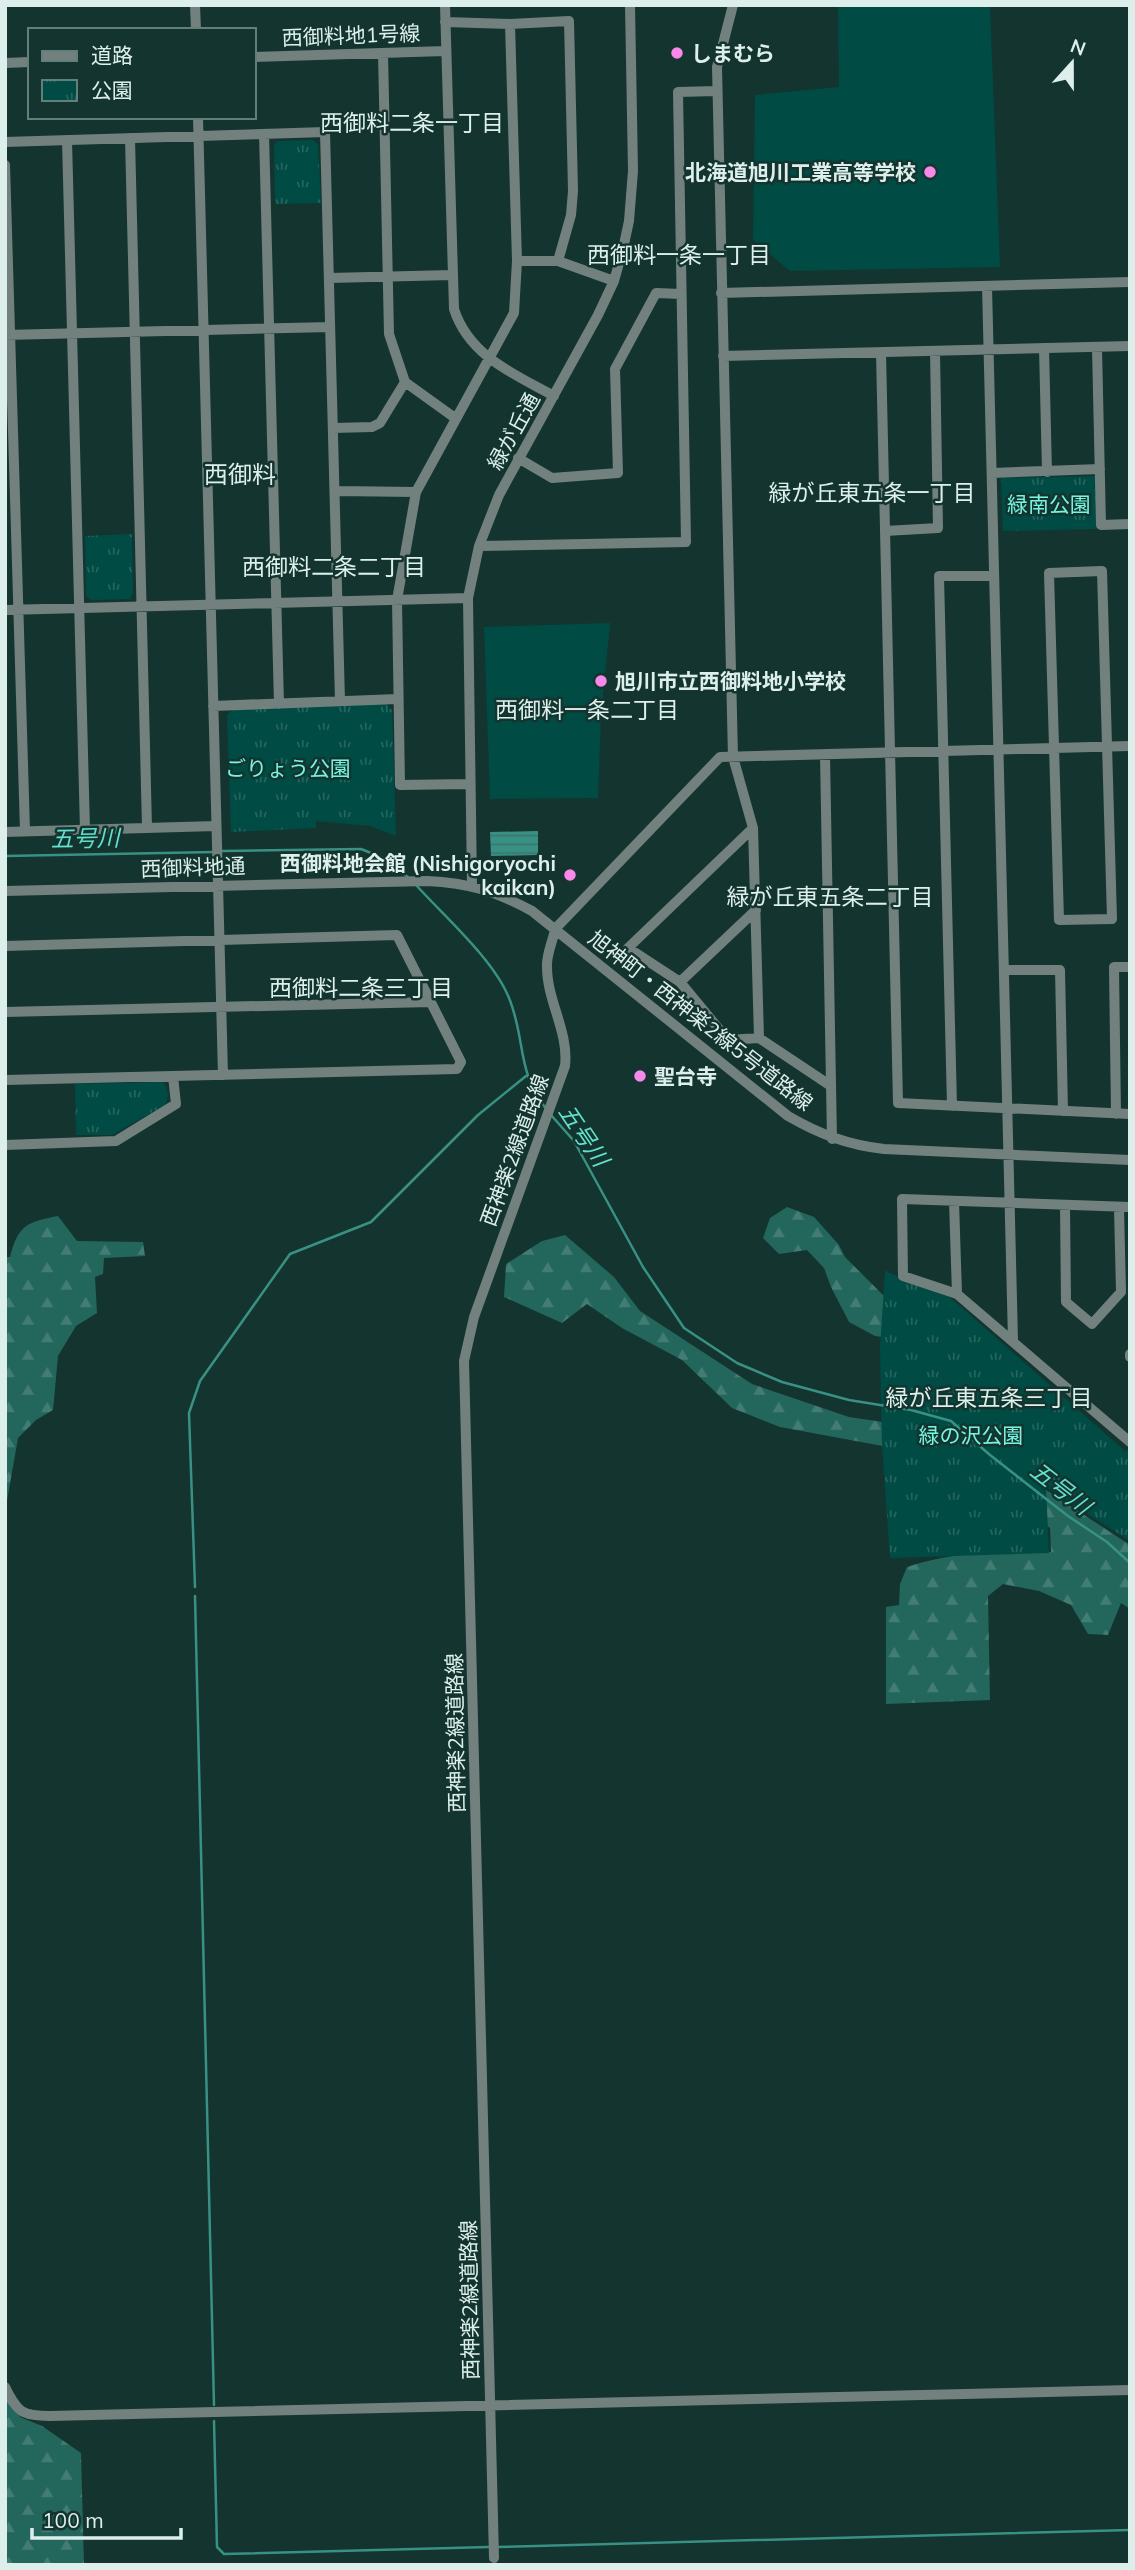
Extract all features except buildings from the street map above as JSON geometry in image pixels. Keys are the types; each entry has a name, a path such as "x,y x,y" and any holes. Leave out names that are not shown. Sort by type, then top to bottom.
{"street":[{"path":"195,5 196,28"},
{"name":"西御料地1号線","path":"256,57 445,51 445,5"},
{"name":"緑が丘通","path":"472,885 468,598 488,519 614,281 629,221 631,197 629,5"},
{"path":"733,5 717,67 721,293 733,757 753,828 759,1038"},
{"path":"445,22 510,24 569,21 573,191 558,261"},
{"path":"470,784 400,785 397,600 416,492 514,313 517,261 510,24"},
{"path":"445,51 454,309 467,337 489,360 554,396"},
{"path":"383,53 389,334 405,382 455,418"},
{"path":"5,63 28,62"},
{"path":"479,546 686,542 677,92 718,91"},
{"path":"198,119 223,1075"},
{"path":"5,142 325,132 340,701"},
{"path":"264,134 279,704"},
{"path":"130,138 147,828"},
{"path":"67,140 85,830"},
{"path":"5,165 24,831"},
{"path":"517,261 558,261 614,281"},
{"path":"329,278 452,275"},
{"path":"721,293 1130,282"},
{"path":"987,286 1013,1342"},
{"path":"518,458 552,478 618,473 615,369 656,293 681,294"},
{"path":"8,335 330,327"},
{"path":"723,356 1130,346"},
{"path":"1044,348 1047,472"},
{"path":"1097,348 1101,525 1130,524"},
{"path":"885,531 938,528 935,351"},
{"path":"881,353 898,1103 1130,1114"},
{"path":"333,428 372,427 380,424 405,382"},
{"path":"992,473 1100,469"},
{"path":"335,491 416,492"},
{"path":"1102,571 1112,919 1059,920 1054,748 1049,573 1102,571"},
{"path":"952,1106 939,576 994,576"},
{"path":"5,610 468,598"},
{"path":"213,706 398,699"},
{"path":"555,929 720,757 1130,746"},
{"path":"825,755 832,1139"},
{"path":"5,832 216,826"},
{"path":"753,828 628,948 680,982 728,1040 759,1038 831,1086"},
{"name":"西御料地通","path":"5,891 427,881 472,885"},
{"name":"旭神町・西神楽2線5号道路線","path":"472,885 508,898 532,911 788,1116 832,1139 884,1149 1130,1160"},
{"path":"680,982 756,911"},
{"name":"西神楽2線道路線","path":"494,2558 464,1361 474,1317 565,1066 567,1049 546,965 555,929"},
{"path":"5,946 397,935 461,1062 457,1069 5,1080"},
{"path":"1116,1114 1114,967 1130,967"},
{"path":"1004,970 1060,970 1063,1111"},
{"path":"5,1012 430,1002"},
{"path":"5,1145 116,1141 176,1104 173,1076"},
{"path":"1065,1206 1066,1302 1092,1324 1121,1292 1124,1208 902,1199 903,1276 957,1294 1130,1442"},
{"path":"954,1201 957,1294"},
{"path":"5,2387 20,2411 36,2416 491,2407 1130,2389"}],"green space":[{"path":"838,5 990,5 1000,267 790,271 753,240 755,95 839,87"},
{"path":"313,140 318,144 321,203 275,204 274,145 278,141"},
{"name":"緑南公園","path":"1096,476 1097,529 1003,531 1001,478"},
{"path":"132,534 133,593 130,599 91,600 86,596 85,536"},
{"path":"610,623 601,717 598,798 490,799 484,627"},
{"name":"ごりょう公園","path":"386,704 392,710 396,836 370,826 316,821 316,828 231,832 227,715 233,710"},
{"path":"163,1082 168,1093 165,1105 112,1135 76,1135 75,1084"},
{"path":"787,1207 814,1217 839,1245 845,1257 882,1294 914,1310 912,1341 875,1336 849,1322 824,1268 807,1250 779,1254 763,1238 770,1218"},
{"path":"58,1216 77,1241 143,1242 145,1256 104,1258 103,1274 95,1277 97,1313 76,1326 58,1356 53,1410 36,1420 18,1438 5,1501 5,1257 10,1257 17,1238 25,1227 39,1220"},
{"path":"565,1235 614,1277 640,1311 752,1384 849,1417 924,1428 888,1447 780,1427 732,1408 682,1360 622,1328 587,1304 562,1323 504,1297 506,1264 542,1241"},
{"name":"緑の沢公園","path":"885,1271 951,1298 1125,1451 1130,1451 1130,1541 1046,1487 1049,1553 890,1558 882,1446 880,1348"},
{"path":"1046,1490 1130,1545 1130,1609 1121,1603 1108,1635 1088,1634 1071,1605 1039,1591 1003,1584 988,1596 990,1700 886,1704 886,1607 899,1605 900,1584 907,1567 960,1555 1051,1552 1050,1528 998,1491"},
{"path":"5,2384 20,2417 42,2426 81,2453 84,2565 5,2565"}],"shaded area":[{"path":"538,831 538,855 491,856 490,832"}],"waterway":[{"name":"五号川","path":"222,851 361,849 386,859 409,878"},
{"name":"五号川","path":"5,856 215,852"},
{"name":"五号川","path":"416,885 481,954 502,984 514,1013 530,1082 547,1110"},
{"path":"195,1587 189,1413 200,1381 290,1254 371,1222 478,1115 526,1076"},
{"name":"五号川","path":"551,1115 574,1141 643,1267 684,1328 737,1363 782,1382 849,1400 911,1410 951,1421 990,1455 1068,1516 1107,1542 1130,1563"},
{"path":"195,1596 214,2405"},
{"path":"214,2421 217,2547 224,2554 489,2547"},
{"path":"498,2547 1130,2530"}],"place":[{"name":"しまむら","path":"677,53"},
{"name":"北海道旭川工業高等学校","path":"930,172"},
{"name":"旭川市立西御料地小学校","path":"601,681"},
{"name":"西御料地会館 (Nishigoryochi kaikan)","path":"570,875"},
{"name":"聖台寺","path":"640,1076"}],"district":[{"name":"西御料二条一丁目","path":"412,122"},
{"name":"西御料一条一丁目","path":"679,254"},
{"name":"西御料","path":"240,474"},
{"name":"緑が丘東五条一丁目","path":"872,492"},
{"name":"西御料二条二丁目","path":"334,566"},
{"name":"西御料一条二丁目","path":"587,709"},
{"name":"緑が丘東五条二丁目","path":"830,896"},
{"name":"西御料二条三丁目","path":"361,987"},
{"name":"緑が丘東五条三丁目","path":"989,1397"}]}
